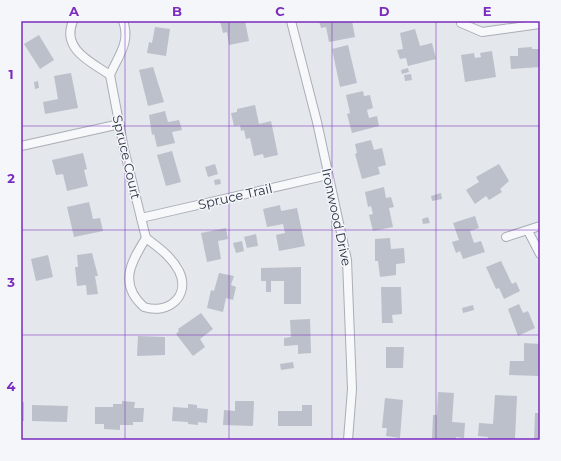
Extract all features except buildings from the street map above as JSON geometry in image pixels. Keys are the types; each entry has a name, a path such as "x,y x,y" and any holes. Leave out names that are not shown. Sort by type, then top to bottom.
{"street":[{"path":"73,21 70,31 71,44 80,54 110,75 124,46 126,33 123,21"},
{"name":"Ironwood Drive","path":"291,21 348,260 352,389 348,440"},
{"path":"461,23 482,32 540,24"},
{"name":"Spruce Court","path":"110,75 146,238"},
{"path":"21,146 120,124"},
{"name":"Spruce Trail","path":"141,218 328,175"},
{"path":"506,237 540,226"},
{"path":"528,231 540,254"},
{"path":"146,238 168,255 178,270 181,278 182,287 180,295 176,301 163,309 144,307 134,296 129,285 130,270 137,252 146,238"}]}
